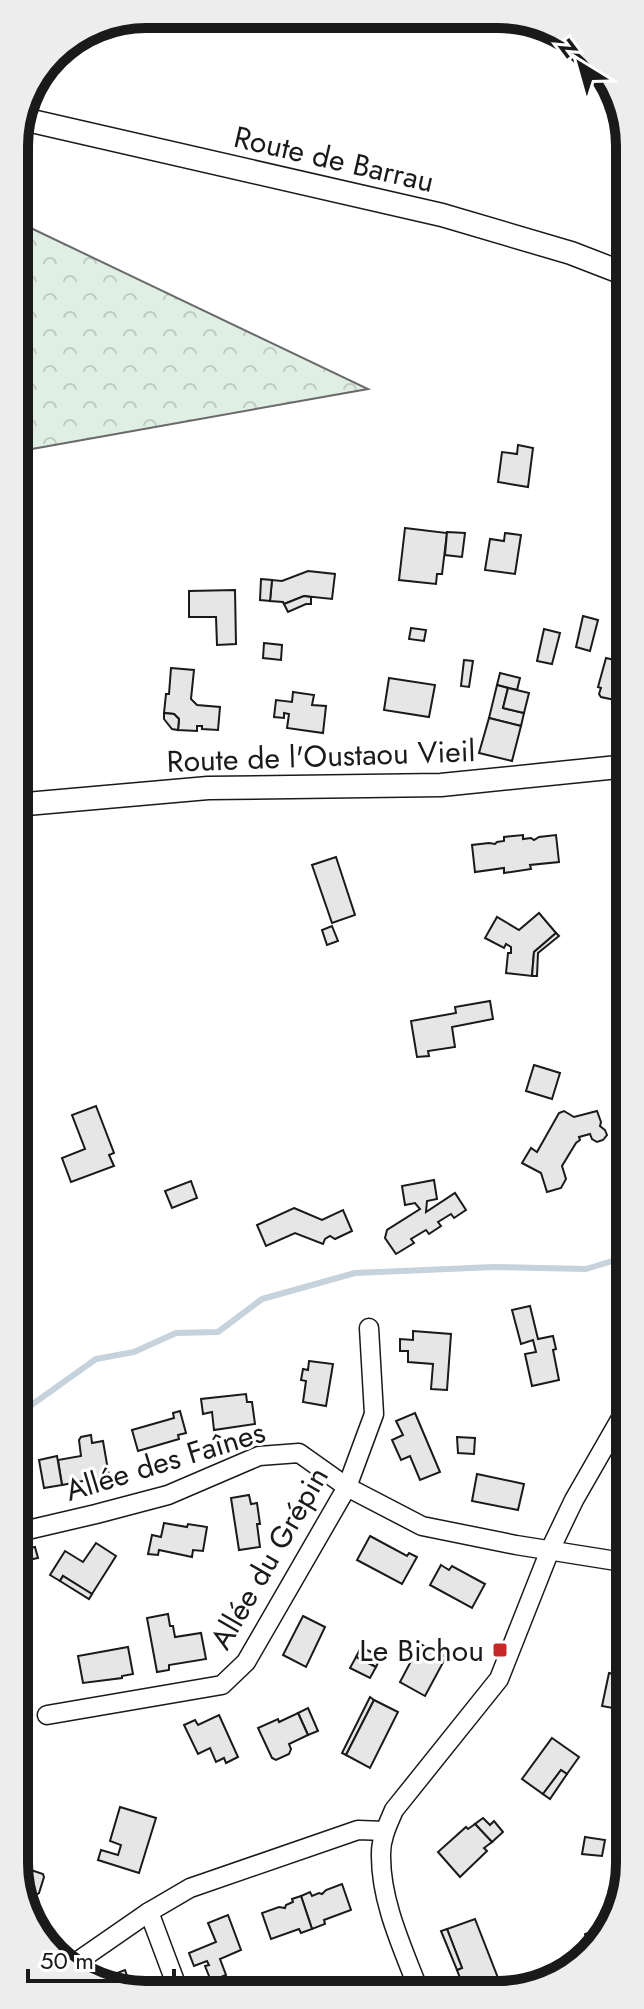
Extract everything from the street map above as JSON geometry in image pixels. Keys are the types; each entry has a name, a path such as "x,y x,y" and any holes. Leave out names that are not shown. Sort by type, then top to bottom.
{"street":[{"name":"Route de Barrau","path":"31,121 442,215 571,253 616,270"},
{"name":"Route de l'Oustaou Vieil","path":"28,804 208,788 441,785 616,767"},
{"name":"Allée du Grépin","path":"47,1715 222,1685 246,1662 347,1487 374,1414 369,1328"},
{"path":"416,1981 383,1882 381,1851 385,1831 394,1810 499,1679 550,1550 574,1500 616,1427"},
{"name":"Allée des Faînes","path":"28,1530 168,1495 259,1456 299,1453 347,1487 422,1526 616,1561"},
{"path":"79,1960 190,1888 358,1830 385,1831"},
{"path":"149,1912 175,1981"}],"green space":[{"path":"28,227 368,389 28,450"}],"building":[{"path":"518,445 533,448 528,487 498,482 502,452 517,454"},
{"path":"405,528 447,533 442,574 437,574 436,584 399,580"},
{"path":"447,532 465,533 462,557 445,555"},
{"path":"505,533 521,535 515,574 485,570 490,539 504,541"},
{"path":"308,571 335,574 332,599 304,596 284,604 270,601 272,580 282,581"},
{"path":"261,579 272,580 270,601 260,600"},
{"path":"235,590 236,644 217,645 216,617 189,617 189,591"},
{"path":"304,596 311,597 311,604 288,612 284,604"},
{"path":"583,616 598,620 590,651 576,647"},
{"path":"411,628 426,630 424,641 409,639"},
{"path":"544,629 560,633 552,664 537,661"},
{"path":"264,643 282,645 281,660 263,658"},
{"path":"606,658 616,660 615,700 601,697 601,688 598,687"},
{"path":"464,660 473,661 469,687 461,686"},
{"path":"171,668 194,670 191,699 197,705 220,707 218,730 197,726 197,731 178,730 179,719 174,714 164,713"},
{"path":"500,673 520,678 517,690 497,685"},
{"path":"389,678 435,685 429,717 384,710"},
{"path":"497,685 508,688 503,708 524,713 521,726 489,718"},
{"path":"508,688 529,693 524,713 503,708"},
{"path":"293,692 314,695 312,705 326,706 323,733 287,728 289,714 284,713 284,718 274,717 276,700 292,702"},
{"path":"164,713 174,714 179,719 178,730 172,729 164,719"},
{"path":"489,718 521,726 512,761 479,753"},
{"path":"523,835 523,839 534,840 556,835 559,862 530,865 531,869 504,873 504,868 475,872 472,845 495,844 504,841 504,837"},
{"path":"336,857 355,915 332,923 312,865"},
{"path":"539,913 556,933 534,952 532,976 506,973 511,947 506,944 504,948 485,938 497,917 519,930"},
{"path":"332,926 338,941 327,945 322,930"},
{"path":"556,933 559,936 538,953 537,976 532,976 534,952"},
{"path":"490,1001 493,1019 452,1027 455,1047 428,1051 429,1056 417,1057 411,1021 456,1013 455,1007"},
{"path":"534,1065 560,1073 552,1099 526,1091"},
{"path":"96,1106 114,1153 109,1155 114,1166 71,1182 62,1158 85,1149 72,1115"},
{"path":"564,1111 574,1117 597,1111 600,1126 607,1135 597,1142 590,1134 579,1137 562,1166 566,1179 561,1188 547,1192 541,1173 522,1163 531,1148 537,1152 559,1113"},
{"path":"434,1180 437,1199 427,1201 426,1212 455,1193 466,1210 454,1218 451,1214 438,1222 441,1226 429,1234 426,1230 411,1239 414,1243 396,1254 385,1238 387,1230 420,1209 415,1203 405,1205 402,1186"},
{"path":"191,1181 197,1198 172,1208 165,1191"},
{"path":"294,1208 322,1220 343,1210 352,1231 335,1239 330,1236 323,1244 295,1233 266,1246 257,1225"},
{"path":"530,1306 538,1339 553,1336 559,1380 532,1386 525,1354 536,1352 533,1340 521,1344 512,1310"},
{"path":"413,1331 451,1334 447,1390 431,1389 433,1364 408,1362 408,1351 400,1351 400,1339 413,1340"},
{"path":"309,1361 333,1364 326,1406 303,1402 306,1381 301,1380 303,1369 308,1370"},
{"path":"246,1394 247,1402 252,1402 255,1424 214,1430 212,1412 203,1414 201,1399"},
{"path":"180,1411 186,1433 178,1435 179,1439 138,1451 132,1430 174,1418 173,1413"},
{"path":"415,1413 440,1472 420,1480 410,1456 401,1460 392,1440 403,1435 396,1421"},
{"path":"91,1435 92,1443 103,1441 109,1476 62,1485 58,1460 81,1456 79,1440"},
{"path":"457,1437 475,1438 474,1454 458,1453"},
{"path":"57,1456 62,1485 44,1488 39,1460"},
{"path":"477,1474 524,1484 518,1510 472,1501"},
{"path":"249,1495 251,1504 257,1503 260,1547 239,1550 231,1498"},
{"path":"164,1523 207,1527 203,1551 193,1550 192,1557 159,1550 158,1555 148,1554 152,1535 161,1537"},
{"path":"370,1536 407,1556 409,1553 417,1557 402,1584 357,1560"},
{"path":"96,1543 116,1556 92,1594 63,1576 60,1581 50,1575 65,1551 83,1562"},
{"path":"35,1547 38,1558 28,1560 28,1548"},
{"path":"441,1565 449,1570 452,1566 485,1584 472,1608 430,1585"},
{"path":"63,1576 92,1594 89,1599 60,1581"},
{"path":"168,1614 175,1637 201,1633 206,1659 169,1665 169,1670 157,1672 147,1618"},
{"path":"303,1616 325,1627 306,1667 283,1655"},
{"path":"420,1644 446,1657 425,1696 400,1682"},
{"path":"128,1647 133,1674 83,1683 78,1656"},
{"path":"361,1647 381,1657 376,1667 356,1657"},
{"path":"356,1657 376,1667 370,1678 350,1668"},
{"path":"609,1673 616,1675 616,1709 602,1706"},
{"path":"370,1697 374,1700 346,1755 342,1753"},
{"path":"374,1700 398,1712 370,1768 346,1755"},
{"path":"308,1708 318,1731 308,1735 298,1713"},
{"path":"298,1713 308,1735 289,1744 289,1754 276,1760 272,1758 258,1728"},
{"path":"219,1715 238,1757 226,1763 224,1758 216,1762 210,1748 198,1754 184,1725 195,1720 198,1725"},
{"path":"552,1738 579,1757 567,1774 561,1770 543,1794 522,1779"},
{"path":"561,1770 567,1774 550,1799 543,1794"},
{"path":"120,1807 156,1818 139,1873 98,1860 101,1850 118,1855 121,1845 110,1841"},
{"path":"483,1818 490,1825 494,1821 503,1832 492,1842 475,1824"},
{"path":"475,1824 492,1842 460,1877 438,1852 466,1827 468,1829"},
{"path":"585,1837 605,1840 602,1856 582,1854"},
{"path":"29,1869 44,1877 36,1895 32,1894"},
{"path":"342,1884 351,1910 324,1920 325,1924 312,1929 301,1896 310,1892 312,1896 322,1894"},
{"path":"301,1896 312,1929 301,1933 299,1929 271,1939 262,1913 285,1908 293,1902 292,1899"},
{"path":"228,1915 241,1950 220,1959 226,1975 211,1981 205,1966 209,1965 207,1961 194,1966 189,1953 216,1942 208,1923"},
{"path":"475,1919 498,1978 461,1981 457,1970 462,1968 447,1929"},
{"path":"447,1929 462,1968 457,1970 441,1931"},
{"path":"125,1970 128,1979 123,1979 110,1976"}],"waterway":[{"path":"28,1407 96,1359 134,1352 176,1333 218,1332 262,1299 355,1273 494,1267 586,1269 616,1260"}],"place":[{"name":"Le Bichou","path":"500,1650"}]}
